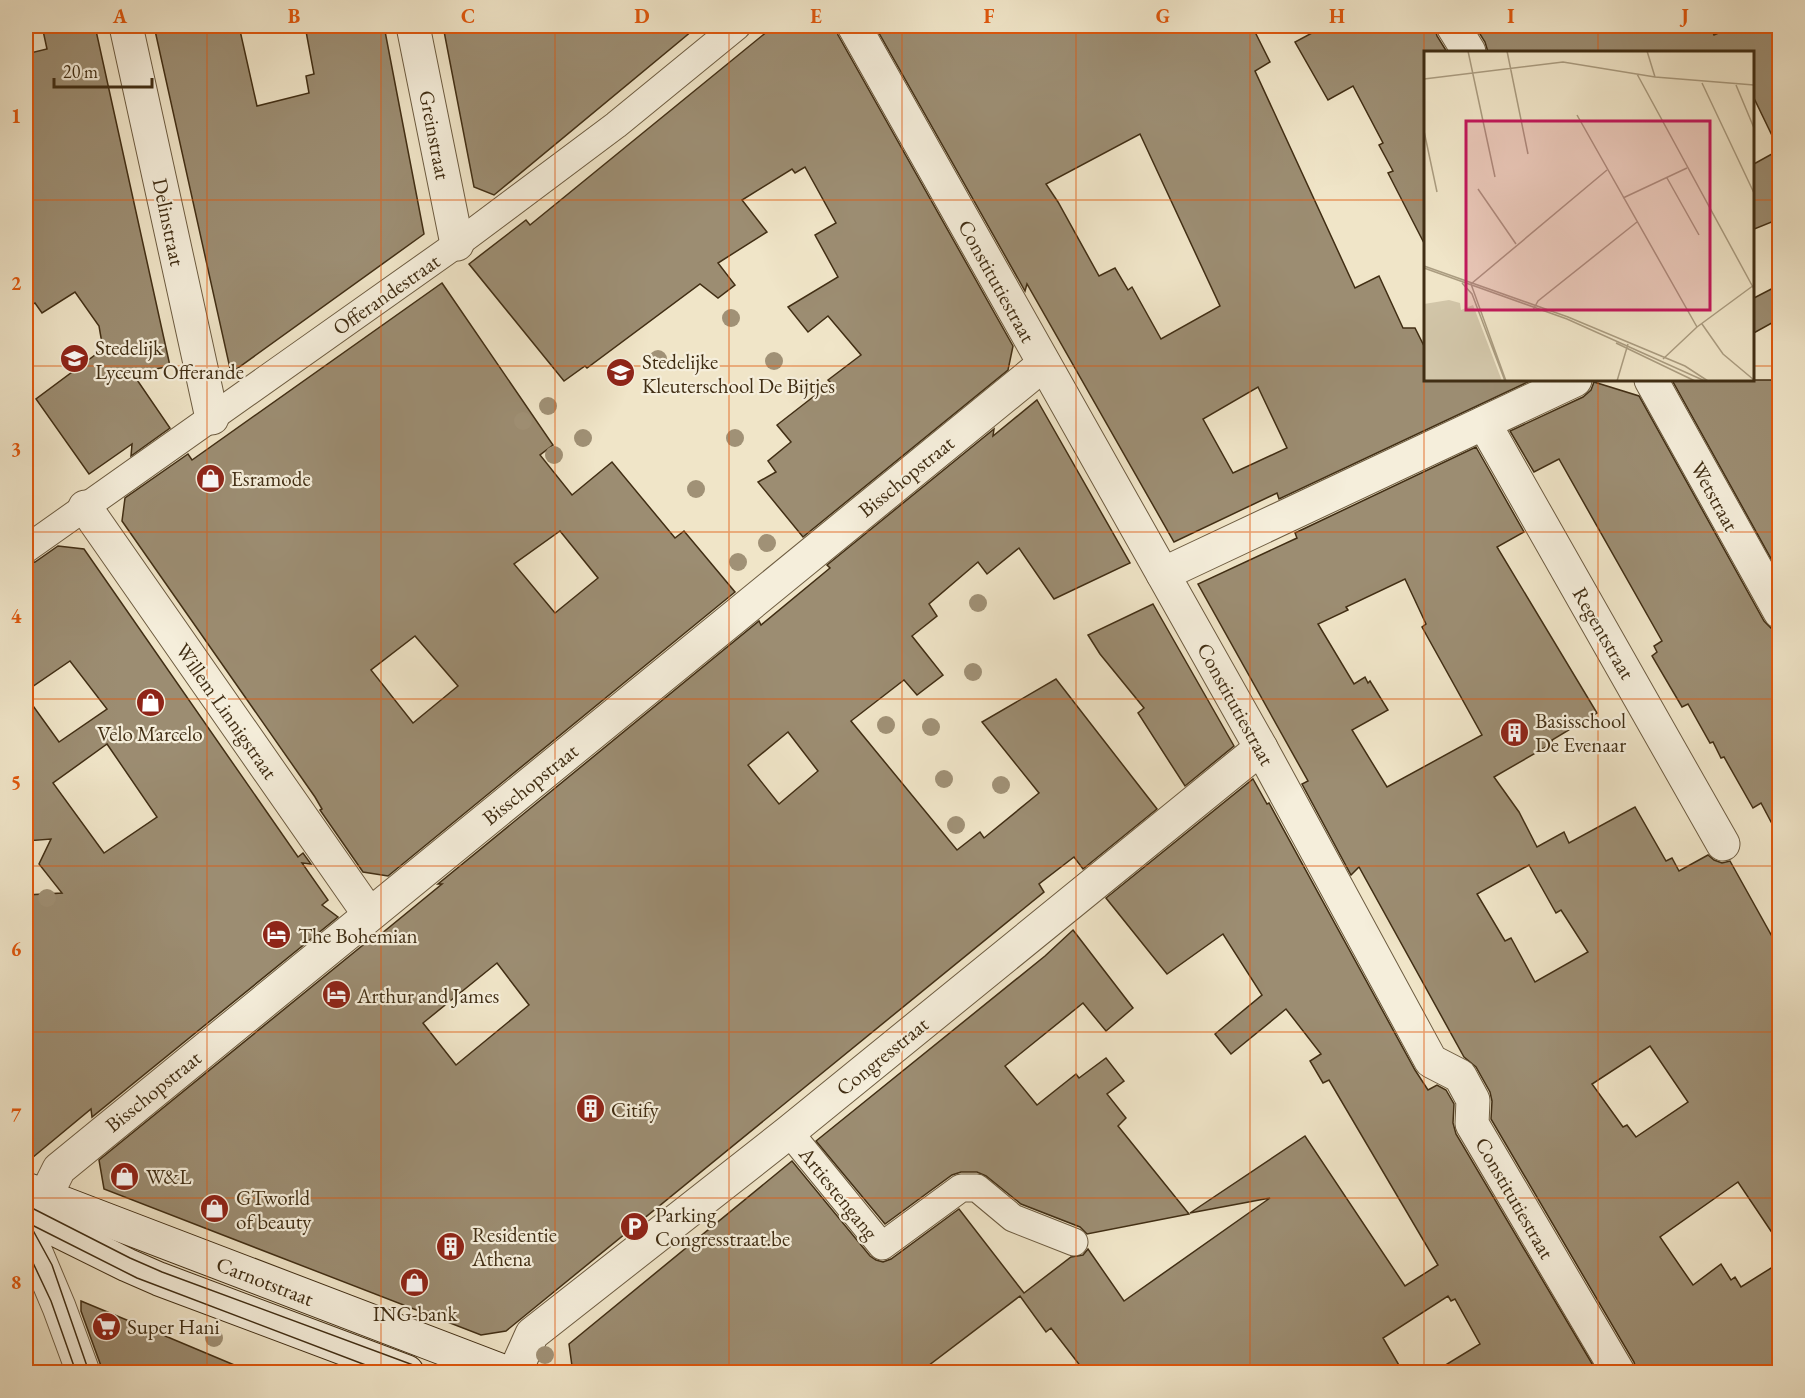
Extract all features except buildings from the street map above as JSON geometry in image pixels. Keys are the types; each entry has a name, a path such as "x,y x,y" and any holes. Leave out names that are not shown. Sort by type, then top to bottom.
{"street":[{"name":"Delinstraat","path":"126,26 212,418"},
{"name":"Greinstraat","path":"413,26 457,244"},
{"name":"Offerandestraat","path":"26,549 457,244 616,125 737,26"},
{"name":"Constitutiestraat","path":"854,26 1261,748 1431,1061 1460,1076 1473,1100 1472,1124 1618,1372"},
{"path":"1453,26 1467,51"},
{"name":"Bisschopstraat","path":"32,1205 59,1169 1044,364"},
{"path":"1163,574 1573,381"},
{"name":"Wetstraat","path":"1652,381 1779,612"},
{"name":"Regentstraat","path":"1484,423 1723,844"},
{"name":"Willem Linnigstraat","path":"85,507 369,914"},
{"name":"Congresstraat","path":"515,1372 532,1334 789,1132 1261,748"},
{"name":"Artiestengang","path":"789,1132 882,1246 961,1188 977,1188 1012,1218 1074,1242"},
{"path":"32,1205 34,1250 59,1307 83,1372"},
{"name":"Carnotstraat","path":"32,1205 127,1265 407,1372"},
{"name":"Carnotstraat","path":"32,1205 505,1372"}],"tram line":[{"path":"26,1205 162,1272 432,1372"},
{"path":"26,1222 137,1278 384,1372"},
{"path":"29,1223 52,1265 89,1372"},
{"path":"26,1248 51,1301 76,1372"}],"place":[{"name":"Stedelijk Lyceum Offerande","path":"74,359"},
{"name":"Stedelijke Kleuterschool De Bijtjes","path":"621,373"},
{"name":"Esramode","path":"210,478"},
{"name":"Velo Marcelo","path":"150,702"},
{"name":"Basisschool De Evenaar","path":"1514,732"},
{"name":"The Bohemian","path":"277,935"},
{"name":"Arthur and James","path":"336,995"},
{"name":"Citify","path":"590,1109"},
{"name":"W&L","path":"125,1176"},
{"name":"GTworld of beauty","path":"215,1209"},
{"name":"Parking Congresstraat.be","path":"634,1226"},
{"name":"Residentie Athena","path":"451,1246"},
{"name":"ING-bank","path":"415,1282"},
{"name":"Super Hani","path":"106,1326"}]}
